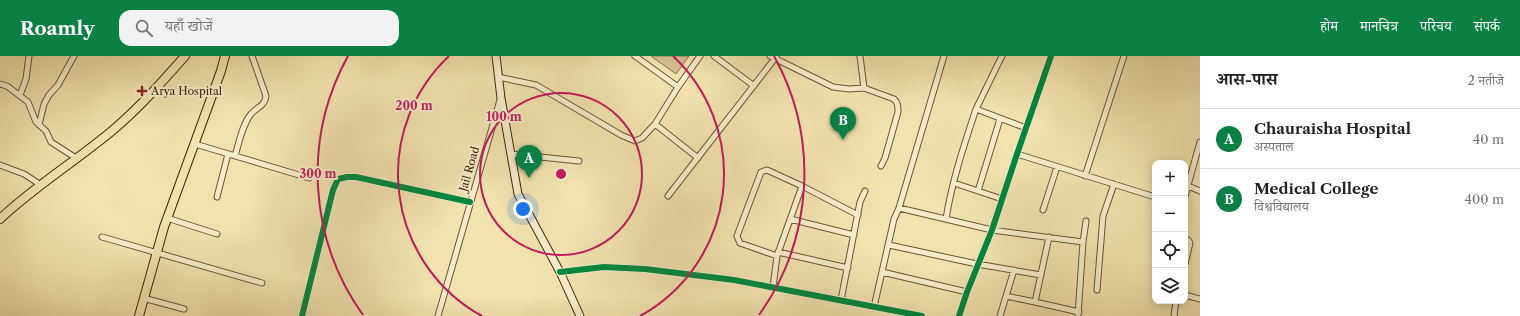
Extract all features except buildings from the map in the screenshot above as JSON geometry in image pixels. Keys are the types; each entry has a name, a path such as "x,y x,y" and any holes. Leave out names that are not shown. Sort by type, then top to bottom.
{"main road":[{"path":"0,219 112,130 145,101 185,56"},
{"path":"139,316 167,218 221,71 225,56"},
{"path":"496,56 501,98 518,194 560,272 580,316"}],"street":[{"path":"20,95 26,79 29,56"},
{"path":"39,125 44,104 49,94 58,85 74,56"},
{"path":"235,156 248,119 252,112 264,104 266,100 266,96 252,56"},
{"path":"635,56 678,87"},
{"path":"498,77 536,85 621,135 635,141 642,138 655,124 678,87 700,56"},
{"path":"714,56 754,86"},
{"path":"860,56 864,88"},
{"path":"874,307 894,219 899,208 944,56"},
{"path":"946,219 962,150 976,109 1002,56"},
{"path":"959,316 977,264 992,230 1051,56"},
{"path":"1085,176 1124,56"},
{"path":"668,196 754,86 774,57 833,87 849,89 864,88 894,99 898,106 896,118 885,158 881,166"},
{"path":"0,84 7,86 28,102 32,109 34,119 46,131 53,144 76,158"},
{"name":"Jail Road","path":"438,316 501,98"},
{"path":"976,109 1026,128"},
{"path":"978,191 1000,119"},
{"path":"655,124 698,158"},
{"path":"1200,142 1188,186 1200,191"},
{"path":"194,144 309,178"},
{"path":"217,197 228,154"},
{"path":"511,154 579,161"},
{"path":"1017,154 1152,196"},
{"path":"0,165 24,174 41,185"},
{"path":"1043,210 1057,167"},
{"path":"848,268 778,254 740,243 737,236 761,172 767,170 858,214"},
{"path":"302,316 333,190 338,179 347,177 356,178 470,202"},
{"path":"954,183 1002,199"},
{"path":"1097,290 1103,216 1114,184"},
{"path":"773,287 778,254 802,186"},
{"path":"841,300 860,202 865,191"},
{"path":"899,208 992,230 1083,242"},
{"path":"167,218 217,234"},
{"path":"790,219 854,235"},
{"path":"1006,296 1035,302 1078,314 1086,221"},
{"path":"102,237 262,283"},
{"path":"1035,302 1049,237"},
{"path":"1188,240 1190,241 1188,251"},
{"path":"889,245 977,264 1041,275"},
{"path":"560,272 604,267 645,268 734,280 922,316"},
{"path":"1000,316 1014,270"},
{"path":"882,272 967,292"},
{"path":"1188,296 1200,299"},
{"path":"143,298 184,309"},
{"path":"1174,316 1176,304"}],"shaded area":[{"path":"651,56 689,56 676,74"}],"cycle path":[{"path":"959,316 992,230 1051,56"},
{"path":"302,316 333,190 338,179 356,177 470,202"},
{"path":"560,272 604,267 645,269 734,280 922,316"}],"place":[{"name":"Arya Hospital","path":"142,91"},
{"name":"Medical College","path":"843,140"},
{"name":"Chauraisha Hospital","path":"529,178"}]}
